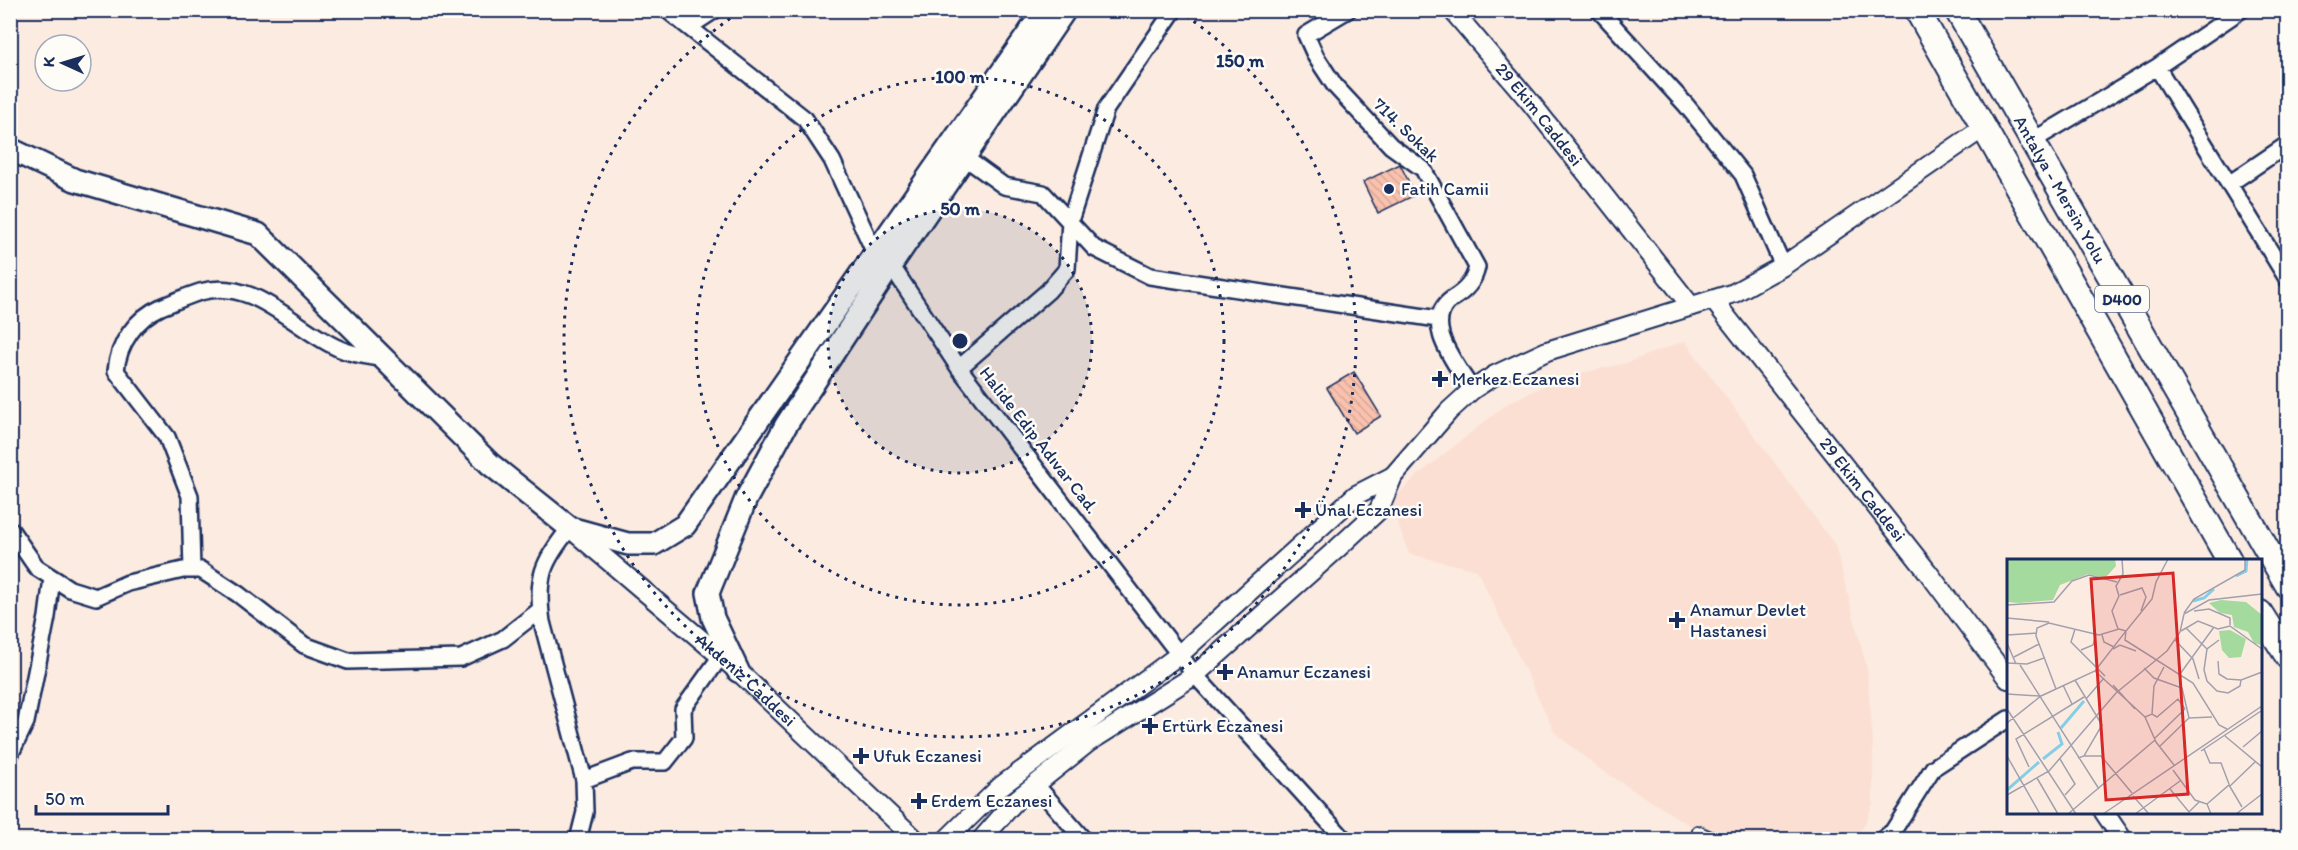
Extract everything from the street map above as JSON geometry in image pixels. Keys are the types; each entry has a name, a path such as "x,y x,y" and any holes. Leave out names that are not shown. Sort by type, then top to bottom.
{"highway":[{"name":"Antalya - Mersin Yolu","path":"1917,10 2228,559"},
{"name":"Antalya - Mersin Yolu","path":"1958,10 2285,577"},
{"path":"2262,617 2288,657"}],"main road":[{"path":"738,671 713,618 708,593 746,499 883,258 1045,10"},
{"path":"10,149 75,180 258,234 490,464 570,528 628,544 654,544 685,525 883,258 964,157 1065,10"}],"street":[{"name":"Halide Edip Adıvar Cad.","path":"667,10 805,119 832,160 883,258 959,368 1196,675 1345,840"},
{"path":"688,27 715,10"},
{"path":"959,368 1048,291 1067,269 1070,221 1106,109 1174,10"},
{"name":"714. Sokak","path":"1348,10 1305,34 1316,57 1335,86 1391,146 1423,169 1477,267 1475,278 1463,292 1444,305 1438,320"},
{"name":"29 Ekim Caddesi","path":"1452,10 1531,103 1691,306"},
{"path":"1599,10 1686,105 1743,175 1783,266"},
{"path":"2032,141 2157,67 2241,10"},
{"path":"2157,67 2288,280"},
{"path":"981,840 1016,800 1089,742 1196,675 1379,510 1393,476 1449,411 1472,390 1495,375 1547,351 1734,293 1783,266 1983,128"},
{"path":"2229,184 2288,144"},
{"path":"964,157 1004,186 1043,193 1094,248 1150,276 1438,320 1440,336 1472,390"},
{"path":"192,570 190,496 167,437 116,371 117,355 132,329 151,312 201,291 232,290 255,297 340,349 385,359"},
{"name":"29 Ekim Caddesi","path":"1714,301 1927,571 2007,678"},
{"path":"946,840 1001,786 1180,654 1356,495 1393,476"},
{"path":"570,528 553,549 543,568 539,586 540,610 584,780 585,812 579,839"},
{"name":"Akdeniz Caddesi","path":"570,528 738,671 916,840"},
{"path":"10,529 37,568 70,589 96,597 128,583 183,570 201,570 238,594 304,645 348,661 461,658 503,639 540,610"},
{"path":"10,755 26,722 52,578"},
{"path":"584,780 632,762 665,762 684,738 683,709 721,656"},
{"path":"1882,840 1893,831 1934,768 2007,720"},
{"path":"1036,785 1083,840"},
{"path":"2105,814 2123,840"}],"lane":[{"path":"1697,830 1720,840"}],"shaded area":[{"name":"Anamur Devlet Hastanesi","path":"1685,341 1835,545 1867,669 1873,743 1873,803 1864,826 1852,839 1720,839 1697,830 1598,768 1555,733 1477,570 1409,554 1390,502 1417,476 1508,403 1562,377 1623,364"}],"building":[{"name":"Fatih Camii","path":"1400,164 1415,195 1378,213 1363,182"},
{"path":"1354,372 1381,416 1354,433 1327,388"}],"place":[{"name":"Fatih Camii","path":"1389,189"},
{"name":"Merkez Eczanesi","path":"1440,379"},
{"name":"Ünal Eczanesi","path":"1303,510"},
{"name":"Anamur Devlet Hastanesi","path":"1677,620"},
{"name":"Anamur Eczanesi","path":"1225,672"},
{"name":"Ertürk Eczanesi","path":"1150,726"},
{"name":"Ufuk Eczanesi","path":"861,756"},
{"name":"Erdem Eczanesi","path":"919,801"}]}
